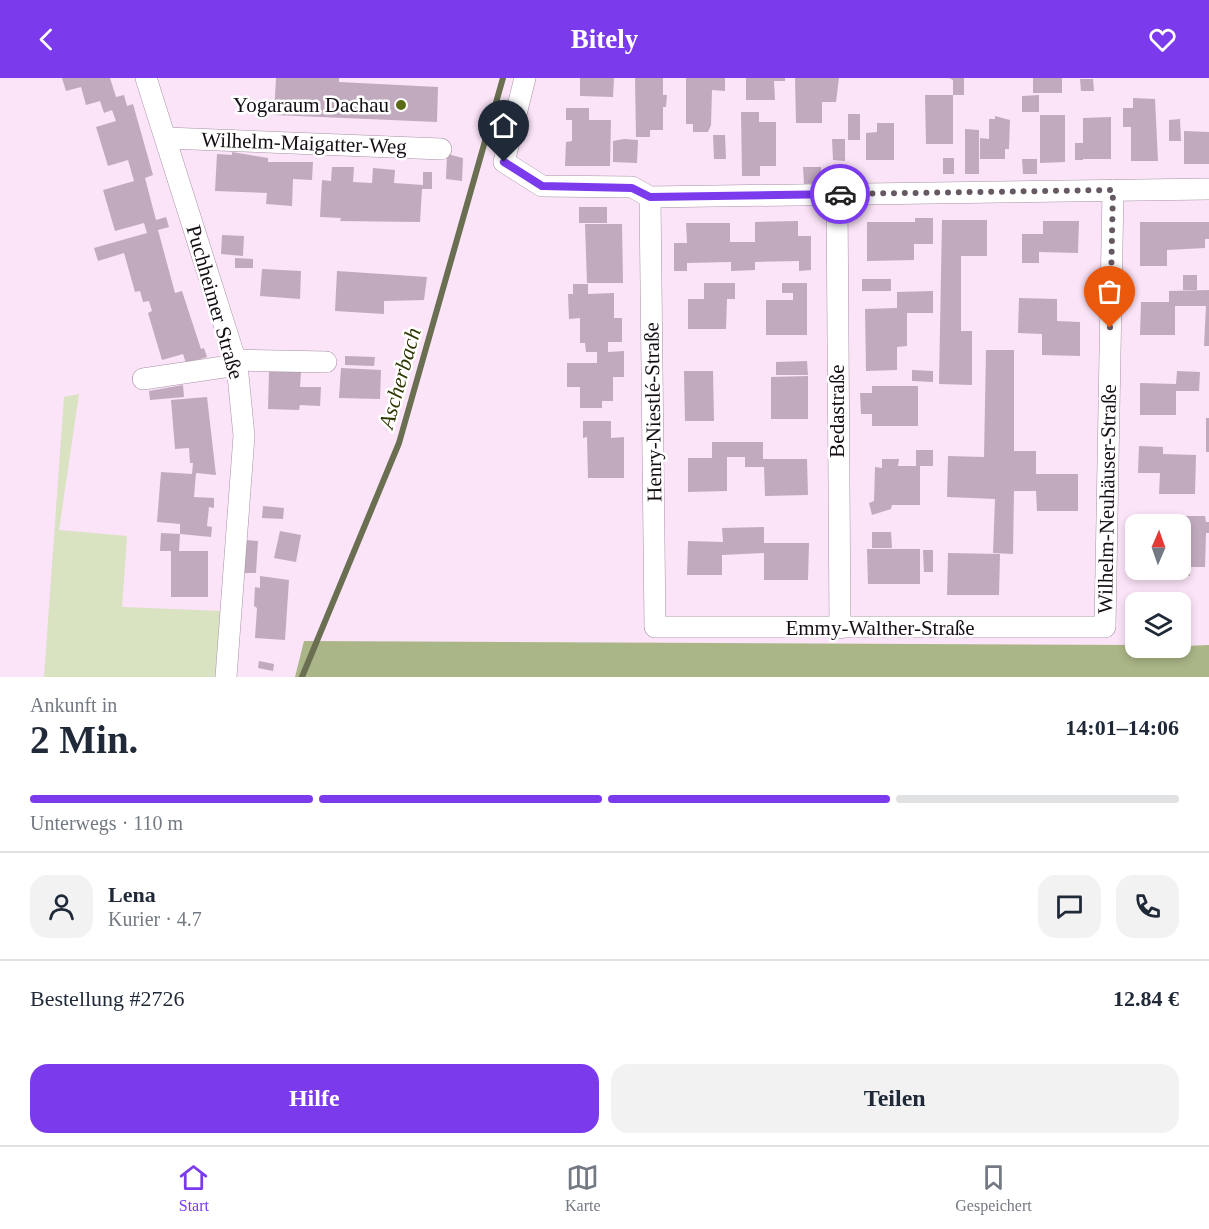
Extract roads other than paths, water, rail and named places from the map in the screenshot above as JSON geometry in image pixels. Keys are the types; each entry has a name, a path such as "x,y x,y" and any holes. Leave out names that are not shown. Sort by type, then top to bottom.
{"street":[{"name":"Puchheimer Straße","path":"146,78 168,138 237,362 244,436 226,677"},
{"path":"525,78 504,162 542,186 632,188 650,197 1209,189"},
{"name":"Wilhelm-Maigatter-Weg","path":"168,138 441,148"},
{"name":"Wilhelm-Neuhäuser-Straße","path":"1105,627 1113,190"},
{"name":"Bedastraße","path":"837,194 840,628"},
{"name":"Henry-Niestlé-Straße","path":"650,197 655,627"},
{"path":"142,379 237,362 326,362"},
{"name":"Emmy-Walther-Straße","path":"655,627 1105,627"}],"waterway":[{"name":"Ascherbach","path":"302,677 399,443 503,78"}],"place":[{"name":"Yogaraum Dachau","path":"401,105"}]}
